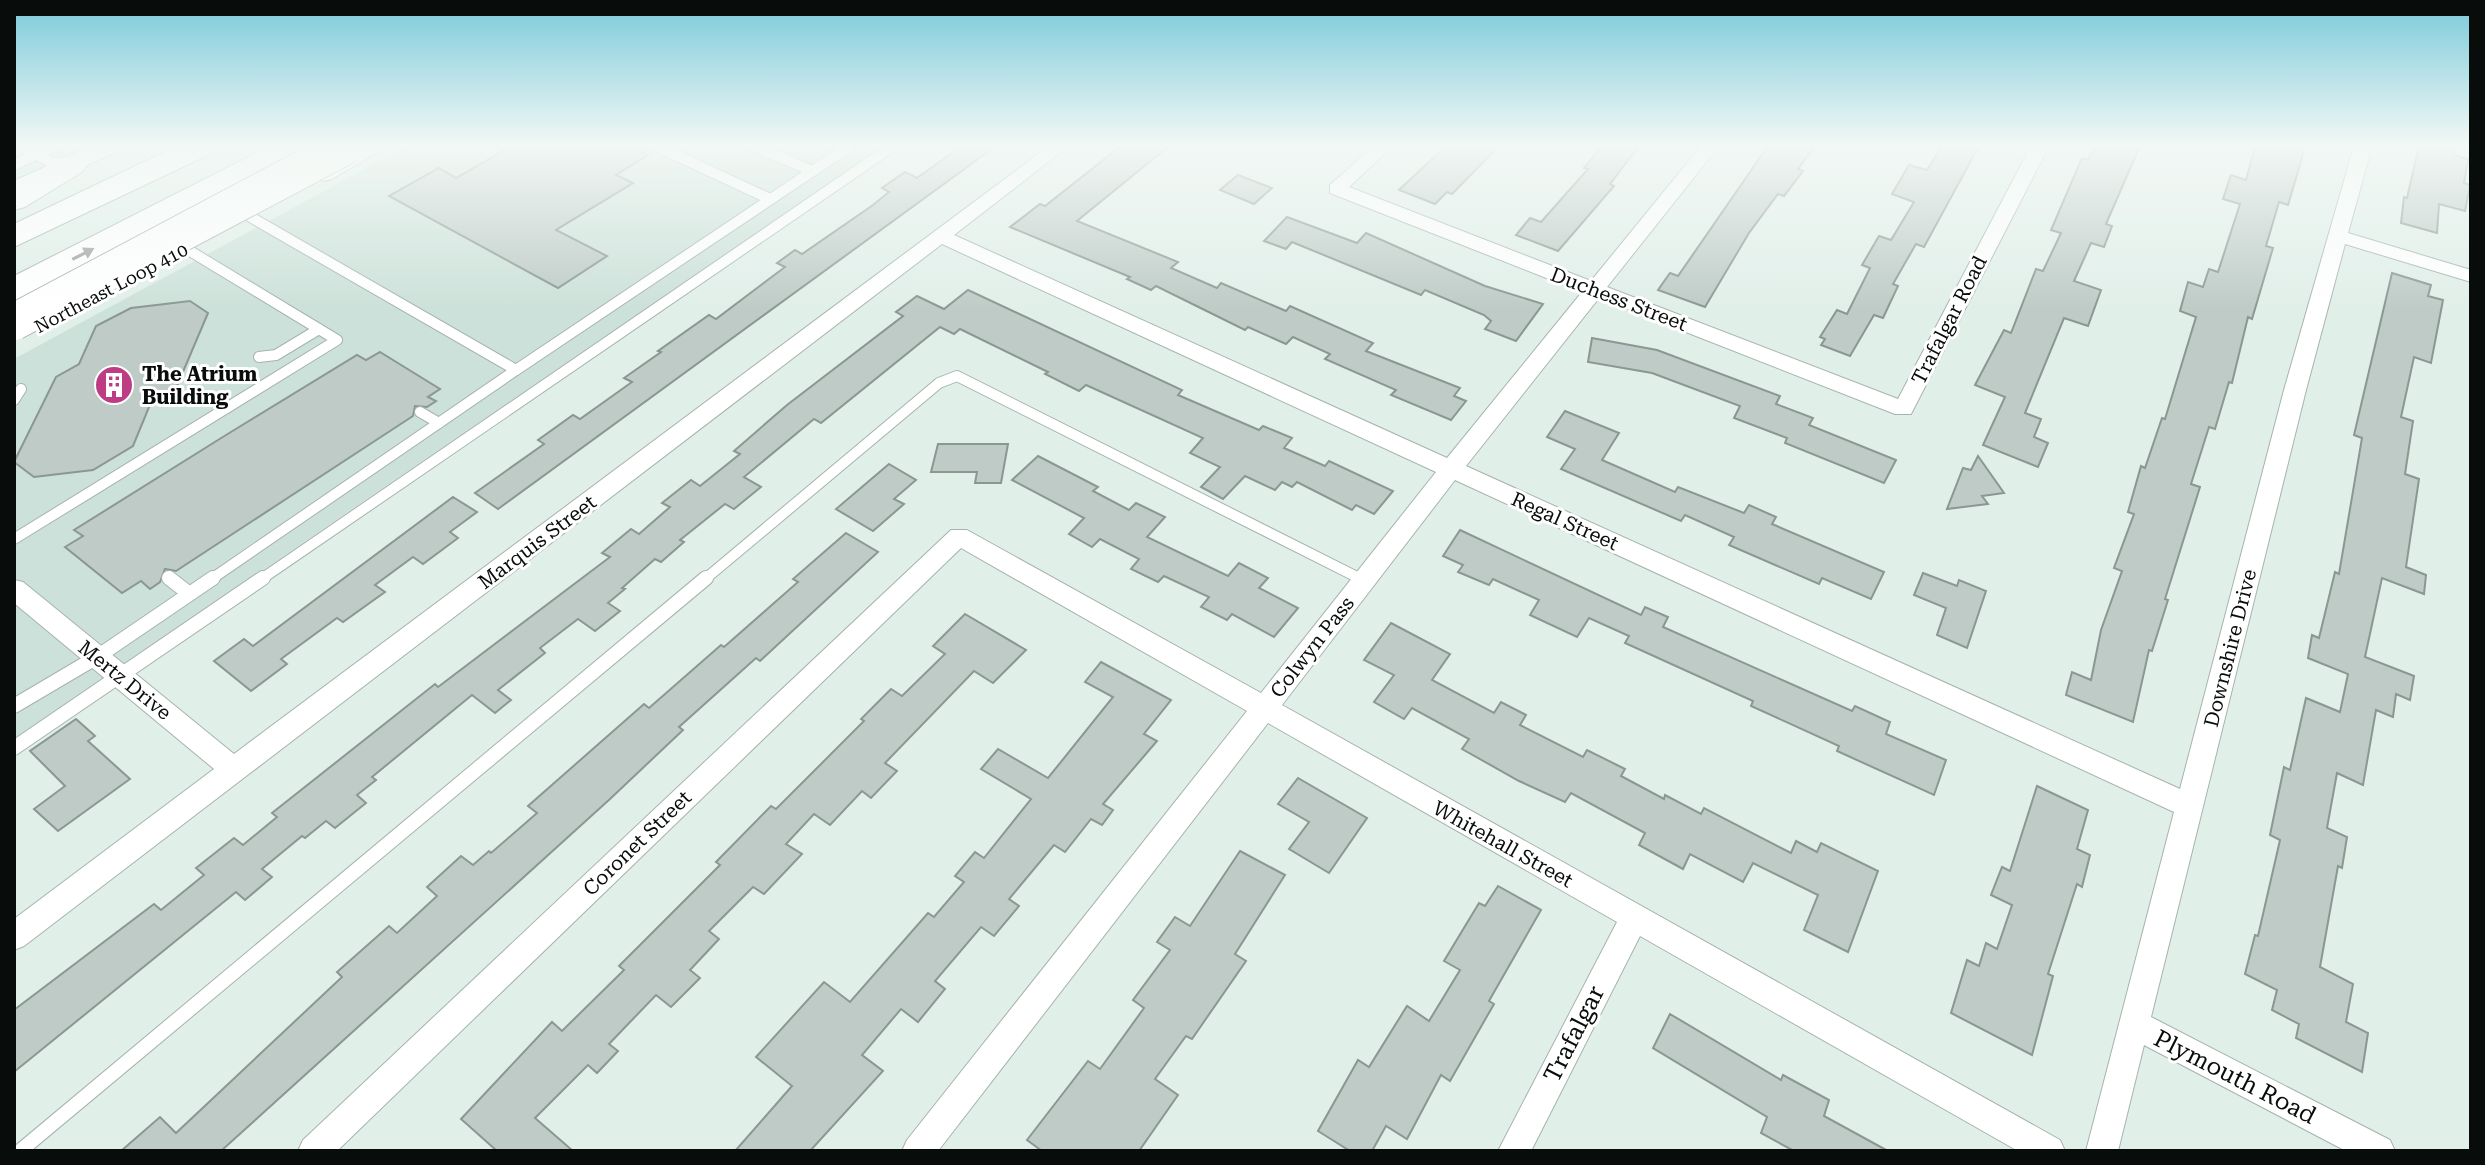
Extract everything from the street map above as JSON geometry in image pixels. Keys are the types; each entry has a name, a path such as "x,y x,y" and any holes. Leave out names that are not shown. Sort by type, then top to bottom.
{"highway":[{"path":"14,237 89,200"},
{"path":"14,290 188,200"},
{"path":"14,315 250,200"},
{"path":"14,322 254,200"}],"main road":[{"name":"Northeast Loop 410","path":"14,340 271,200"}],"street":[{"name":"Marquis Street","path":"14,936 988,200"},
{"name":"Duchess Street","path":"1365,200 1903,409"},
{"name":"Colwyn Pass","path":"918,1151 1451,469 1667,200"},
{"name":"Trafalgar Road","path":"1903,409 2012,200"},
{"name":"Downshire Drive","path":"2102,1151 2295,390 2349,200"},
{"name":"Regal Street","path":"940,236 2190,806"},
{"path":"2339,236 2471,276"},
{"name":"Whitehall Street","path":"959,536 2049,1151"},
{"name":"Coronet Street","path":"314,1151 959,536"},
{"name":"Mertz Drive","path":"14,589 235,771"},
{"name":"Trafalgar","path":"1514,1151 1635,917"},
{"name":"Plymouth Road","path":"2134,1024 2379,1151"}],"lane":[{"path":"14,706 97,657 187,592 768,200"},
{"path":"14,748 814,200"},
{"path":"247,215 516,370"},
{"path":"14,539 337,340 185,248"},
{"path":"259,357 276,355 319,329"},
{"path":"20,1151 939,383 957,376 1364,580"},
{"path":"14,400 21,389"},
{"path":"420,412 439,423"},
{"path":"168,577 187,592"}],"shaded area":[{"path":"307,200 804,200 14,740 14,359"}],"building":[{"path":"397,200 605,200 556,230 607,256 558,288"},
{"path":"879,200 921,200 498,509 475,493 544,444 538,440 573,415 580,419 632,382 624,378 661,352 658,351 709,315 716,319 785,267 777,263 795,250 802,254"},
{"path":"1052,200 1102,200 1077,221 1178,262 1171,268 1217,288 1221,283 1286,311 1290,306 1373,343 1366,351 1460,388 1454,396 1466,401 1451,420 1391,395 1396,390 1325,359 1330,354 1293,337 1286,344 1248,327 1245,330 1156,286 1151,290 1127,279 1130,277 1010,227 1040,204 1045,206"},
{"path":"1560,200 1602,200 1558,251 1516,235 1530,218 1541,222"},
{"path":"1730,200 1773,200 1749,233 1705,307 1658,290 1670,273 1678,276"},
{"path":"1910,200 1949,200 1924,247 1916,244 1893,284 1898,286 1883,318 1874,315 1850,356 1821,345 1825,339 1820,337 1837,310 1847,314 1870,268 1862,265 1879,236 1891,240 1914,202"},
{"path":"2064,200 2116,200 2106,224 2112,226 2104,247 2091,243 2074,281 2101,290 2088,326 2064,318 2025,413 2041,419 2034,437 2048,443 2038,467 1983,445 2005,397 1975,385 2004,330 2011,333 2036,269 2043,271 2061,233 2051,230"},
{"path":"2228,200 2289,200 2288,205 2279,202 2266,246 2273,248 2252,319 2248,317 2232,383 2229,382 2215,429 2209,427 2191,484 2200,487 2165,599 2168,600 2152,651 2149,650 2133,722 2066,695 2072,672 2091,680 2101,630 2122,571 2114,568 2134,514 2128,512 2141,466 2145,468 2162,418 2165,419 2196,317 2180,311 2188,282 2203,287 2209,269 2218,272 2240,204"},
{"path":"2404,200 2467,200 2465,211 2439,204 2437,233 2401,223"},
{"path":"1287,217 1357,243 1366,233 1485,286 1543,304 1516,341 1485,329 1491,321 1484,315 1425,290 1421,295 1292,242 1286,249 1264,241"},
{"path":"2392,273 2431,285 2428,296 2443,300 2431,363 2414,357 2401,417 2413,421 2405,474 2419,479 2406,567 2426,575 2424,594 2382,578 2365,657 2414,676 2410,700 2396,694 2393,717 2376,710 2363,785 2337,773 2327,828 2347,837 2342,868 2338,866 2320,967 2353,984 2346,1022 2368,1033 2362,1072 2296,1038 2299,1024 2272,1010 2277,990 2245,974 2255,935 2258,936 2280,840 2270,835 2284,767 2290,770 2306,698 2340,712 2348,674 2308,658 2312,635 2319,638 2335,572 2339,574 2362,438 2354,435"},
{"path":"968,290 1182,390 1178,395 1259,430 1263,426 1292,438 1284,448 1325,466 1329,461 1393,491 1374,514 1356,505 1352,510 1297,482 1292,487 1282,482 1275,490 1245,476 1223,499 1201,487 1220,467 1190,453 1203,438 1086,385 1079,391 1045,374 1048,372 960,329 954,334 940,327 821,423 814,419 744,477 761,487 734,509 725,504 680,540 684,542 661,562 655,559 622,588 625,589 608,603 620,611 595,631 578,619 540,648 545,653 498,690 511,700 495,713 472,695 372,777 376,780 357,795 366,803 335,828 326,821 305,838 302,836 262,869 272,877 245,900 236,892 14,1072 14,1010 154,904 161,910 204,875 196,868 234,838 243,845 277,817 272,813 435,684 438,687 610,557 602,553 631,529 639,534 670,507 662,503 691,480 700,486 740,454 734,451 787,405 903,316 896,312 917,296 944,309"},
{"name":"The Atrium Building","path":"190,301 208,313 174,393 149,407 133,446 93,470 34,477 14,462 56,377 79,364 96,326 131,308"},
{"path":"1592,338 1657,350 1780,396 1776,404 1813,418 1809,425 1896,460 1884,483 1785,443 1787,438 1734,418 1740,406 1652,373 1588,362"},
{"path":"380,352 440,389 428,397 436,401 427,407 415,406 413,416 176,571 165,569 160,582 150,589 141,581 122,593 65,547 83,536 74,530 226,435 357,355 366,360"},
{"path":"1565,411 1619,433 1602,460 1675,492 1678,487 1744,513 1749,505 1776,517 1772,524 1884,572 1871,599 1822,578 1819,584 1729,545 1734,537 1685,515 1681,521 1561,469 1575,449 1547,437"},
{"path":"938,444 1008,444 1001,483 975,483 977,472 931,472"},
{"path":"1038,456 1098,487 1093,491 1129,510 1136,503 1165,517 1147,537 1228,576 1239,563 1268,578 1259,588 1298,608 1274,637 1232,614 1227,620 1201,607 1209,597 1164,576 1158,582 1131,569 1139,559 1100,539 1092,547 1069,534 1084,518 1012,480"},
{"path":"1978,456 2004,493 1982,496 1988,504 1947,509 1963,468 1971,470"},
{"path":"889,464 916,480 894,499 904,504 873,531 836,509"},
{"path":"453,497 477,512 450,532 458,538 423,564 413,557 375,585 385,592 343,622 337,618 281,659 287,664 251,691 214,661 244,639 253,646"},
{"path":"1460,530 1641,615 1645,607 1668,617 1663,627 1852,711 1855,706 1890,722 1886,734 1946,760 1934,795 1837,751 1839,746 1751,706 1753,701 1625,643 1629,636 1589,618 1577,637 1530,615 1539,600 1493,579 1489,585 1458,572 1463,565 1443,556"},
{"path":"846,533 878,552 760,661 756,658 679,727 683,730 610,799 221,1151 121,1151 160,1117 176,1133 342,977 337,972 389,926 397,933 437,896 427,887 461,856 473,865 489,851 491,853 537,813 528,806 644,704 649,708 721,645 724,647 798,582 793,579"},
{"path":"1923,573 1957,586 1959,580 1986,591 1967,648 1937,635 1946,608 1914,595"},
{"path":"965,614 1026,650 993,683 974,671 885,763 897,771 871,798 862,791 830,825 814,814 786,844 802,854 764,894 753,887 709,931 719,939 690,970 700,978 671,1007 656,995 609,1044 618,1051 597,1073 588,1065 535,1118 573,1151 497,1151 461,1119 552,1022 562,1031 624,970 619,966 720,865 716,862 771,806 776,809 864,721 861,719 891,689 902,696 945,654 933,646"},
{"path":"1391,623 1450,654 1432,680 1494,713 1501,702 1526,715 1520,725 1583,757 1587,750 1625,769 1621,776 1664,799 1665,795 1701,814 1704,808 1791,853 1796,841 1817,852 1821,843 1878,871 1848,952 1804,930 1818,895 1753,863 1743,882 1690,854 1683,869 1639,845 1645,833 1571,793 1565,802 1519,781 1462,749 1469,739 1412,708 1404,719 1374,702 1394,675 1364,660"},
{"path":"1101,662 1171,700 1144,734 1157,741 1103,804 1113,810 1102,825 1091,819 1065,852 1054,845 1009,899 1019,906 994,936 981,927 935,981 945,989 918,1022 901,1009 862,1055 883,1071 810,1151 735,1151 792,1086 756,1057 824,982 850,1002 928,913 934,917 964,882 955,876 975,852 984,858 1031,799 981,769 998,749 1048,778 1113,697 1085,682"},
{"path":"76,719 95,736 88,741 130,779 58,831 34,809 65,786 30,751"},
{"path":"1298,778 1367,818 1329,873 1289,849 1309,822 1278,804"},
{"path":"2037,786 2088,810 2077,849 2090,855 2082,887 2077,884 2048,974 2053,976 2032,1055 1951,1013 1967,960 1979,966 1986,943 1997,949 2012,905 1991,895 2002,867 2010,871"},
{"path":"1240,851 1285,875 1235,954 1246,961 1192,1039 1186,1036 1155,1079 1178,1095 1139,1151 1042,1151 1027,1140 1088,1061 1100,1069 1144,1008 1133,1000 1170,950 1157,942 1175,917 1190,926"},
{"path":"1498,886 1541,910 1489,1001 1494,1004 1450,1081 1441,1075 1407,1139 1386,1126 1372,1151 1350,1151 1318,1131 1358,1060 1369,1067 1407,1006 1429,1021 1460,970 1444,961 1479,903 1485,906"},
{"path":"1670,1014 1781,1080 1783,1075 1829,1100 1824,1116 1888,1151 1794,1151 1761,1133 1767,1117 1653,1048"}],"place":[{"name":"The Atrium Building","path":"114,385"}]}
